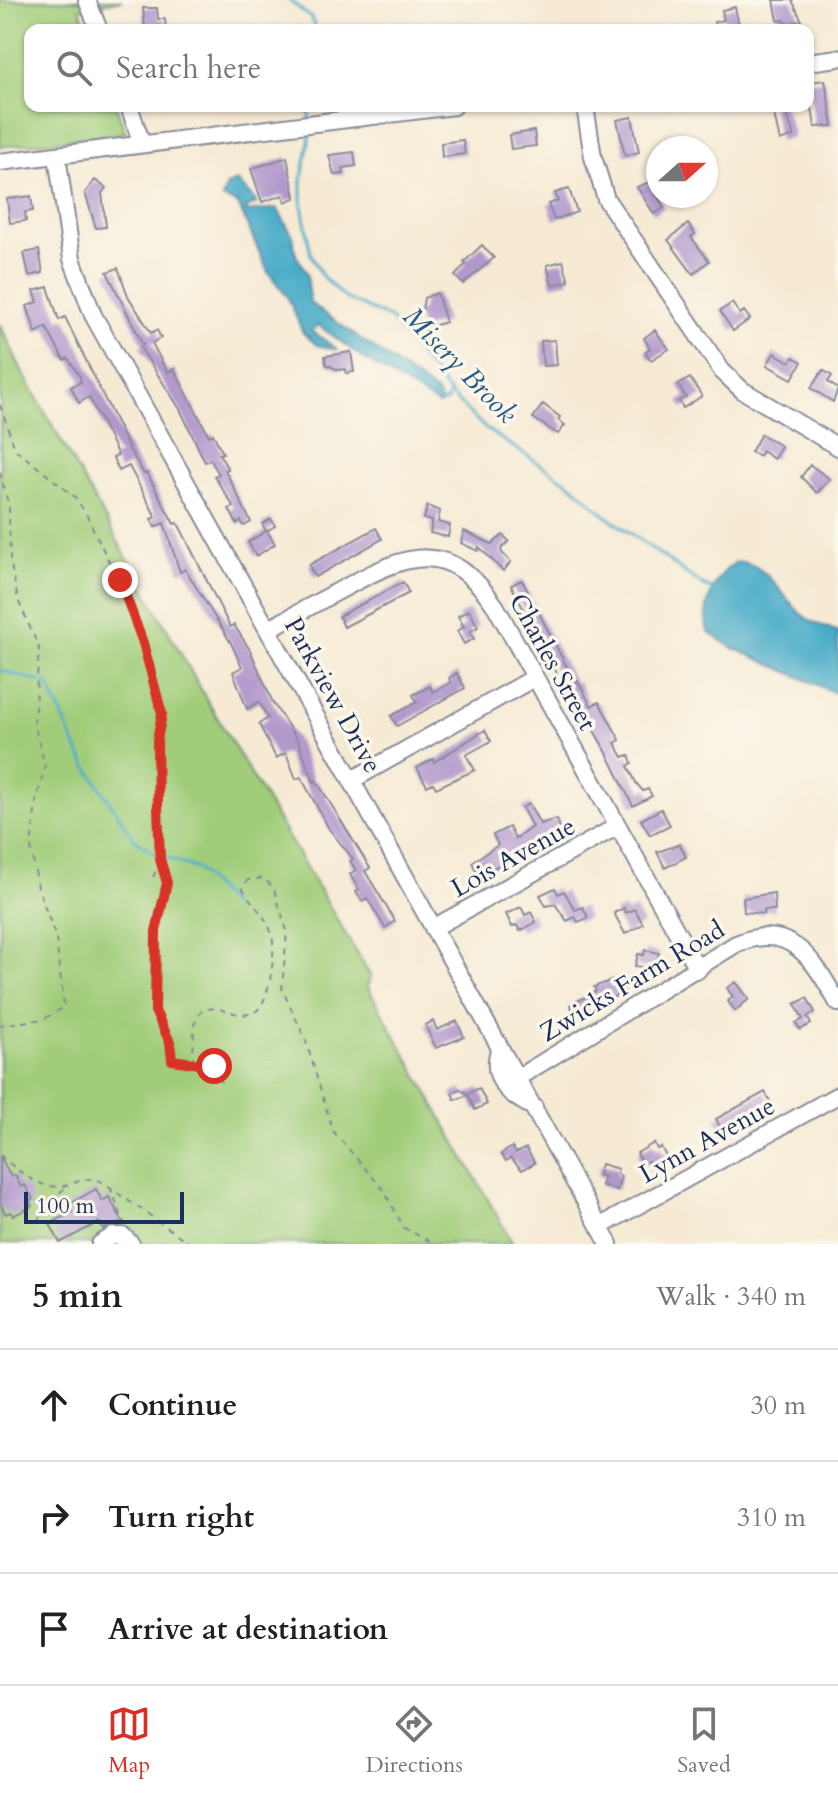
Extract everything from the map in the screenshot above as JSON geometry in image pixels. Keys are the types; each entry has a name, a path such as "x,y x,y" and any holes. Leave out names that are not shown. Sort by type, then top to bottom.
{"street":[{"path":"87,0 97,24"},
{"path":"814,61 838,58"},
{"path":"131,112 142,144"},
{"path":"0,162 403,112"},
{"path":"586,112 593,157 606,199 722,371 742,390 838,447"},
{"name":"Parkview Drive","path":"57,156 68,239 80,289 609,1244"},
{"name":"Charles Street","path":"269,629 394,562 414,558 436,560 469,574 486,592 698,970"},
{"path":"352,780 534,678"},
{"name":"Lois Avenue","path":"433,928 616,827"},
{"name":"Zwicks Farm Road","path":"517,1078 743,941 756,937 778,938 810,957 838,1003"},
{"path":"500,1048 496,1062 499,1079 507,1091 534,1107"},
{"name":"Lynn Avenue","path":"599,1227 838,1095"},
{"path":"100,1244 113,1236 127,1240"}],"path":[{"path":"0,405 15,449 82,507 133,613 162,714 157,740 161,850 153,877"},
{"path":"0,472 9,507 10,560 18,600 39,648 34,724 45,765 33,816 33,864 56,938 64,1007 44,1019 0,1025"},
{"path":"160,861 167,883 156,931 155,1015 170,1042 172,1060 193,1062 205,1065 219,1070 221,1082 214,1081 205,1065"},
{"path":"193,1062 194,1025 201,1011 212,1008 249,1015 260,1010 267,999 272,935 242,887 248,880 264,878 274,889 287,931 282,989 299,1021 333,1131 383,1189 404,1228 435,1244"},
{"path":"0,1155 35,1180 57,1187 70,1184"},
{"path":"38,1221 55,1196 83,1177 109,1186 191,1244"},
{"path":"109,1186 124,1220 127,1240"}],"green space":[{"path":"0,0 122,0 80,9 86,24 24,24 24,112 118,112 126,133 0,147"},
{"path":"0,324 23,373 208,702 371,977 367,986 513,1244 0,1243"}],"water":[{"path":"237,181 255,200 256,204 246,208 248,212 277,208 293,236 296,255 307,273 310,303 437,393 439,405 364,359 318,325 312,331 338,350 317,345 303,333 288,298 268,272 238,204 222,198 227,185"},
{"path":"736,562 758,568 800,613 838,632 838,694 731,647 708,632 706,612 711,593 721,575"}],"building":[{"path":"774,0 792,0 802,21 786,24 785,20 778,21"},
{"path":"735,7 739,24 714,24 724,20 722,10"},
{"path":"143,8 157,8 158,19 165,19 165,24 144,24"},
{"path":"825,80 833,126 815,127 814,81"},
{"path":"773,112 786,112 794,136 780,141"},
{"path":"632,117 639,152 625,156 617,120"},
{"path":"534,131 536,146 511,149 509,135"},
{"path":"463,140 465,154 442,157 441,143"},
{"path":"354,152 356,166 343,168 344,174 334,175 329,155"},
{"path":"287,157 295,198 285,202 283,195 262,202 251,169"},
{"path":"95,180 106,188 102,193 106,227 96,228 85,193"},
{"path":"646,184 646,201 637,187"},
{"path":"569,189 577,212 554,220 548,204 558,201 555,193"},
{"path":"31,196 33,211 25,212 26,221 10,223 7,199"},
{"path":"650,208 664,208 654,214"},
{"path":"688,224 695,234 691,237 709,261 693,274 668,240"},
{"path":"482,245 494,258 463,284 455,276 466,264 464,262"},
{"path":"39,250 43,273 29,276 24,253"},
{"path":"563,261 569,281 552,285 547,265"},
{"path":"118,268 128,296 151,333 157,330 161,338 152,343 163,364 168,372 174,369 209,436 213,434 223,453 219,454 228,469 225,470 251,522 244,526 241,521 237,524 229,509 234,507 214,476 219,474 210,459 205,462 180,409 140,347 143,345 107,272"},
{"path":"48,287 59,320 65,317 129,449 144,474 147,473 174,524 180,527 230,627 234,625 250,650 273,703 298,741 314,782 316,780 370,868 365,871 395,921 385,928 367,898 362,901 356,892 359,890 350,874 356,870 350,861 353,859 329,829 301,777 296,779 286,753 276,758 259,724 268,718 259,702 247,709 233,672 242,667 231,643 185,569 180,572 164,523 155,527 151,519 156,517 129,466 119,471 113,458 118,455 89,397 79,403 71,387 81,382 80,377 68,358 64,360 46,327 36,333 27,306 38,302 34,291"},
{"path":"437,293 446,322 422,329 417,312 422,310 424,298"},
{"path":"732,303 740,314 744,311 750,319 733,331 720,311"},
{"path":"655,330 669,349 651,360 645,352 650,348 644,338"},
{"path":"555,340 557,365 543,366 541,341"},
{"path":"351,352 354,372 346,373 345,369 338,370 326,364 325,356"},
{"path":"774,353 790,362 793,357 802,362 792,379 767,365"},
{"path":"823,370 832,376 828,382 838,389 833,402 811,388"},
{"path":"690,378 702,396 683,408 679,401 686,397 678,385"},
{"path":"543,404 565,425 558,434 533,418"},
{"path":"761,434 781,446 774,459 762,451 759,456 751,452"},
{"path":"810,465 830,479 817,493 801,477"},
{"path":"427,506 440,511 438,522 450,525 448,537 430,533 432,521 424,519"},
{"path":"271,519 275,526 267,531 275,544 256,556 248,542 266,531 262,524"},
{"path":"376,528 382,539 315,577 309,565"},
{"path":"464,531 492,544 503,535 509,541 501,549 502,553 511,562 503,571 479,547 478,551 461,543"},
{"path":"522,580 575,683 578,681 591,706 599,702 620,740 615,743 623,757 629,755 632,763 628,766 636,783 643,791 648,789 652,796 633,806 607,753 563,677 560,679 511,585"},
{"path":"403,582 409,593 344,627 339,616"},
{"path":"469,610 478,627 469,632 474,639 464,644 457,631 464,627 458,616"},
{"path":"457,673 465,688 397,726 391,716 417,702 413,695 430,686 433,692 451,682 449,678"},
{"path":"485,730 491,741 466,755 475,770 436,788 433,783 427,786 417,768 433,759 434,762"},
{"path":"529,804 540,824 557,819 561,831 479,876 472,862 498,845 493,835 509,827 515,839 532,827 522,808"},
{"path":"661,809 670,825 650,835 641,820"},
{"path":"680,844 686,857 665,868 657,852"},
{"path":"555,888 558,894 564,891 575,910 583,907 588,918 578,922 575,917 567,921 555,904 546,906 540,895"},
{"path":"774,893 775,910 764,910 764,914 744,912 743,898"},
{"path":"521,907 525,915 531,912 536,922 520,931 517,925 512,927 506,914"},
{"path":"624,908 626,913 635,909 643,924 625,934 614,913"},
{"path":"645,950 659,953 655,969 635,966 638,954 644,955"},
{"path":"618,978 625,991 576,1018 570,1005 596,991 594,987"},
{"path":"736,982 749,999 735,1011 728,1001 733,997 727,988"},
{"path":"807,998 815,1012 807,1017 811,1024 800,1030 796,1023 803,1019 795,1004"},
{"path":"433,1021 437,1030 457,1021 464,1037 436,1048 425,1025"},
{"path":"479,1088 487,1104 475,1110 468,1095 455,1100 452,1093 460,1089 467,1094"},
{"path":"765,1092 772,1105 722,1131 716,1119"},
{"path":"654,1143 657,1149 661,1147 668,1160 651,1168 648,1161 643,1164 637,1153"},
{"path":"512,1147 516,1153 526,1148 535,1163 522,1170 511,1158 506,1161 501,1154"},
{"path":"0,1156 11,1177 15,1175 21,1187 25,1185 33,1199 29,1201 32,1206 13,1216 10,1212 6,1214 0,1204"},
{"path":"601,1164 618,1169 617,1174 621,1176 617,1190 601,1185 604,1177 598,1175"},
{"path":"96,1189 102,1201 109,1197 123,1222 103,1229 99,1222 60,1243 50,1224 72,1212 68,1205"}],"waterway":[{"name":"Misery Brook","path":"289,0 314,24"},
{"name":"Misery Brook","path":"309,112 310,120"},
{"name":"Misery Brook","path":"311,131 302,178 302,205 311,255 322,276 345,298 391,319 451,395 486,429 572,485 605,515 704,586 717,591"},
{"path":"441,403 447,401 449,392"},
{"path":"0,670 48,684 79,754 133,838 152,852 197,869 232,906"}],"route":[{"path":"120,580 143,643 162,714 157,740 160,769 157,799 160,859 167,877 167,889 156,931 155,1015 170,1042 172,1060 214,1066"}]}
